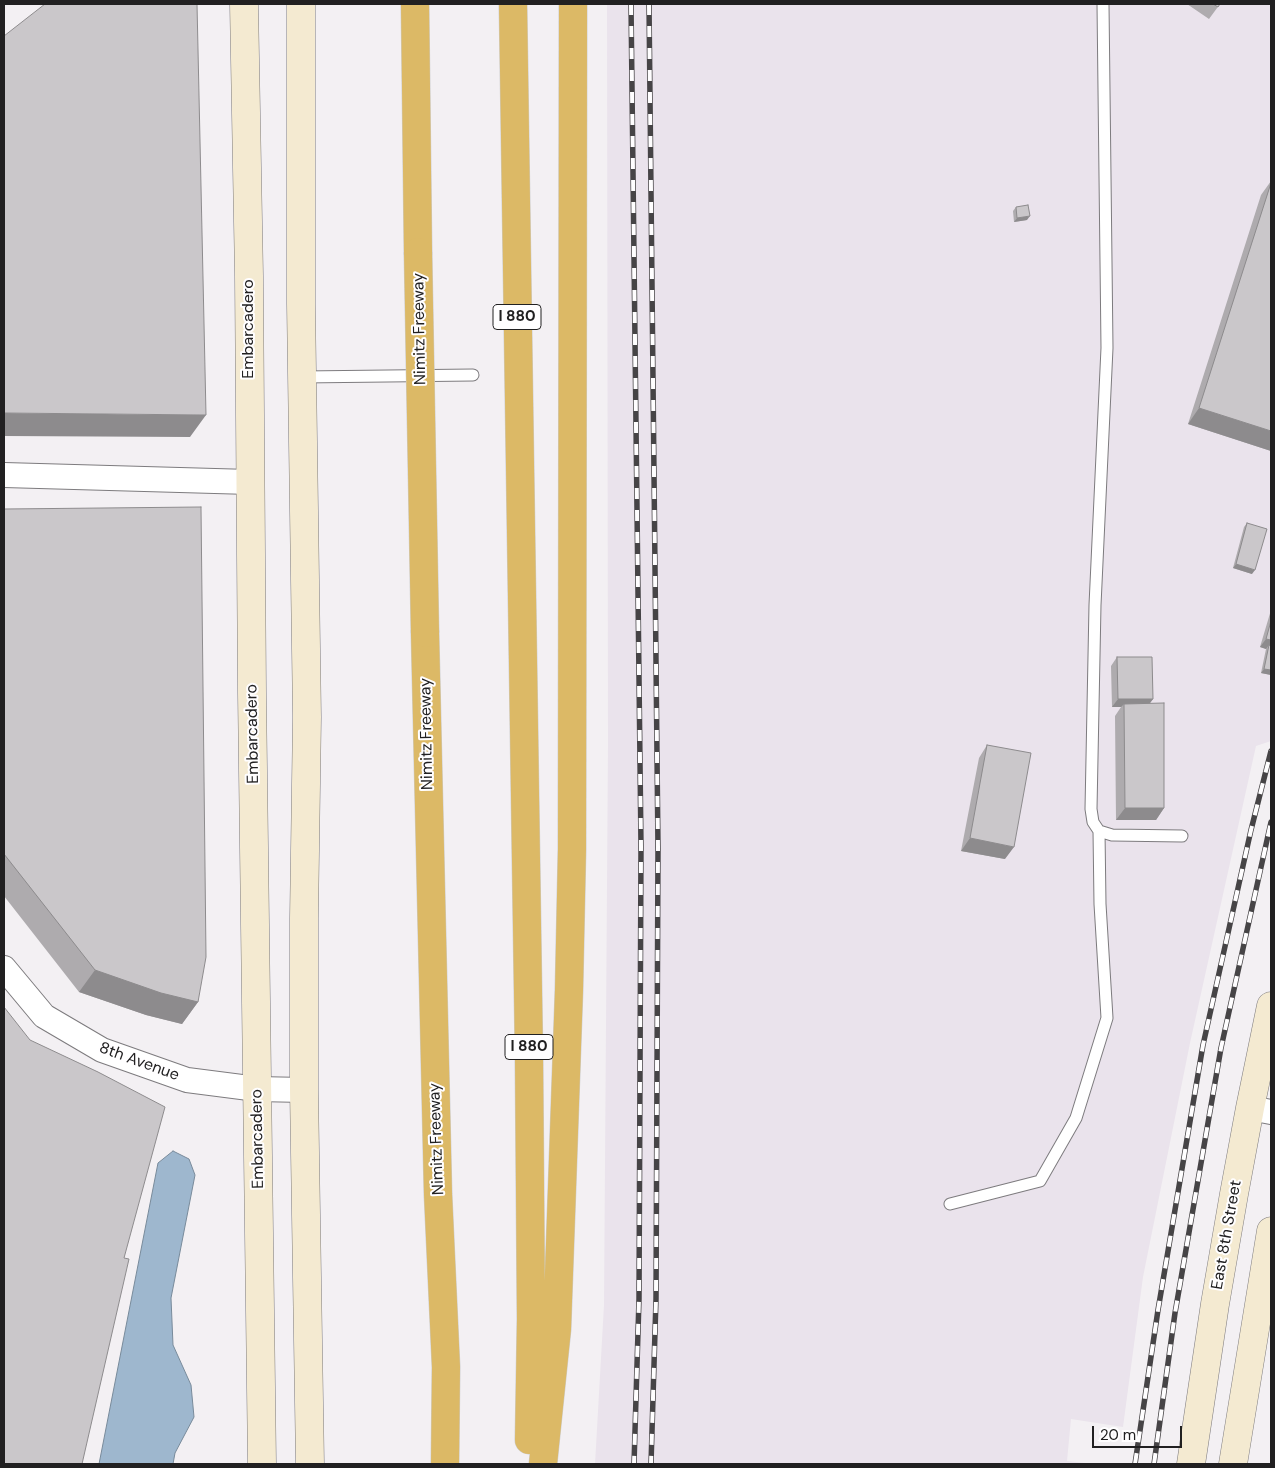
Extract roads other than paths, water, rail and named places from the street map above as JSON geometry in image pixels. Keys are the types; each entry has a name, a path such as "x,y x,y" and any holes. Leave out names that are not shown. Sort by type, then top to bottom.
{"highway":[{"name":"Nimitz Freeway","path":"415,4 424,633 438,1194 446,1367 445,1464"},
{"name":"I 880","path":"513,4 529,1076 529,1464"},
{"path":"543,1464 557,1329 570,962 572,849 573,4"}],"main road":[{"name":"Embarcadero","path":"244,4 262,1464"},
{"path":"301,4 302,377 307,717 304,1090 310,1464"},
{"name":"East 8th Street","path":"1191,1464 1215,1304 1261,1110 1271,1006"},
{"path":"1233,1464 1271,1231"}],"street":[{"path":"4,475 250,482"},
{"name":"8th Avenue","path":"4,968 44,1016 102,1050 187,1080 257,1089 304,1090"}],"lane":[{"path":"1103,4 1107,348 1095,605 1091,809 1093,822 1100,831 1112,835 1182,836"},
{"path":"302,377 473,375"},
{"path":"950,1204 1040,1181 1076,1118 1107,1018 1100,904 1100,831"}],"water":[{"path":"173,1151 189,1159 195,1175 171,1298 173,1345 191,1385 194,1417 175,1453 173,1464 99,1464 158,1163"}],"railway":[{"path":"631,4 641,846 639,1299 634,1464"},
{"path":"649,4 658,848 656,1299 651,1464"},
{"path":"1135,1464 1158,1310 1203,1045 1251,830 1271,751"},
{"path":"1154,1464 1175,1313 1221,1048 1271,822"}]}
